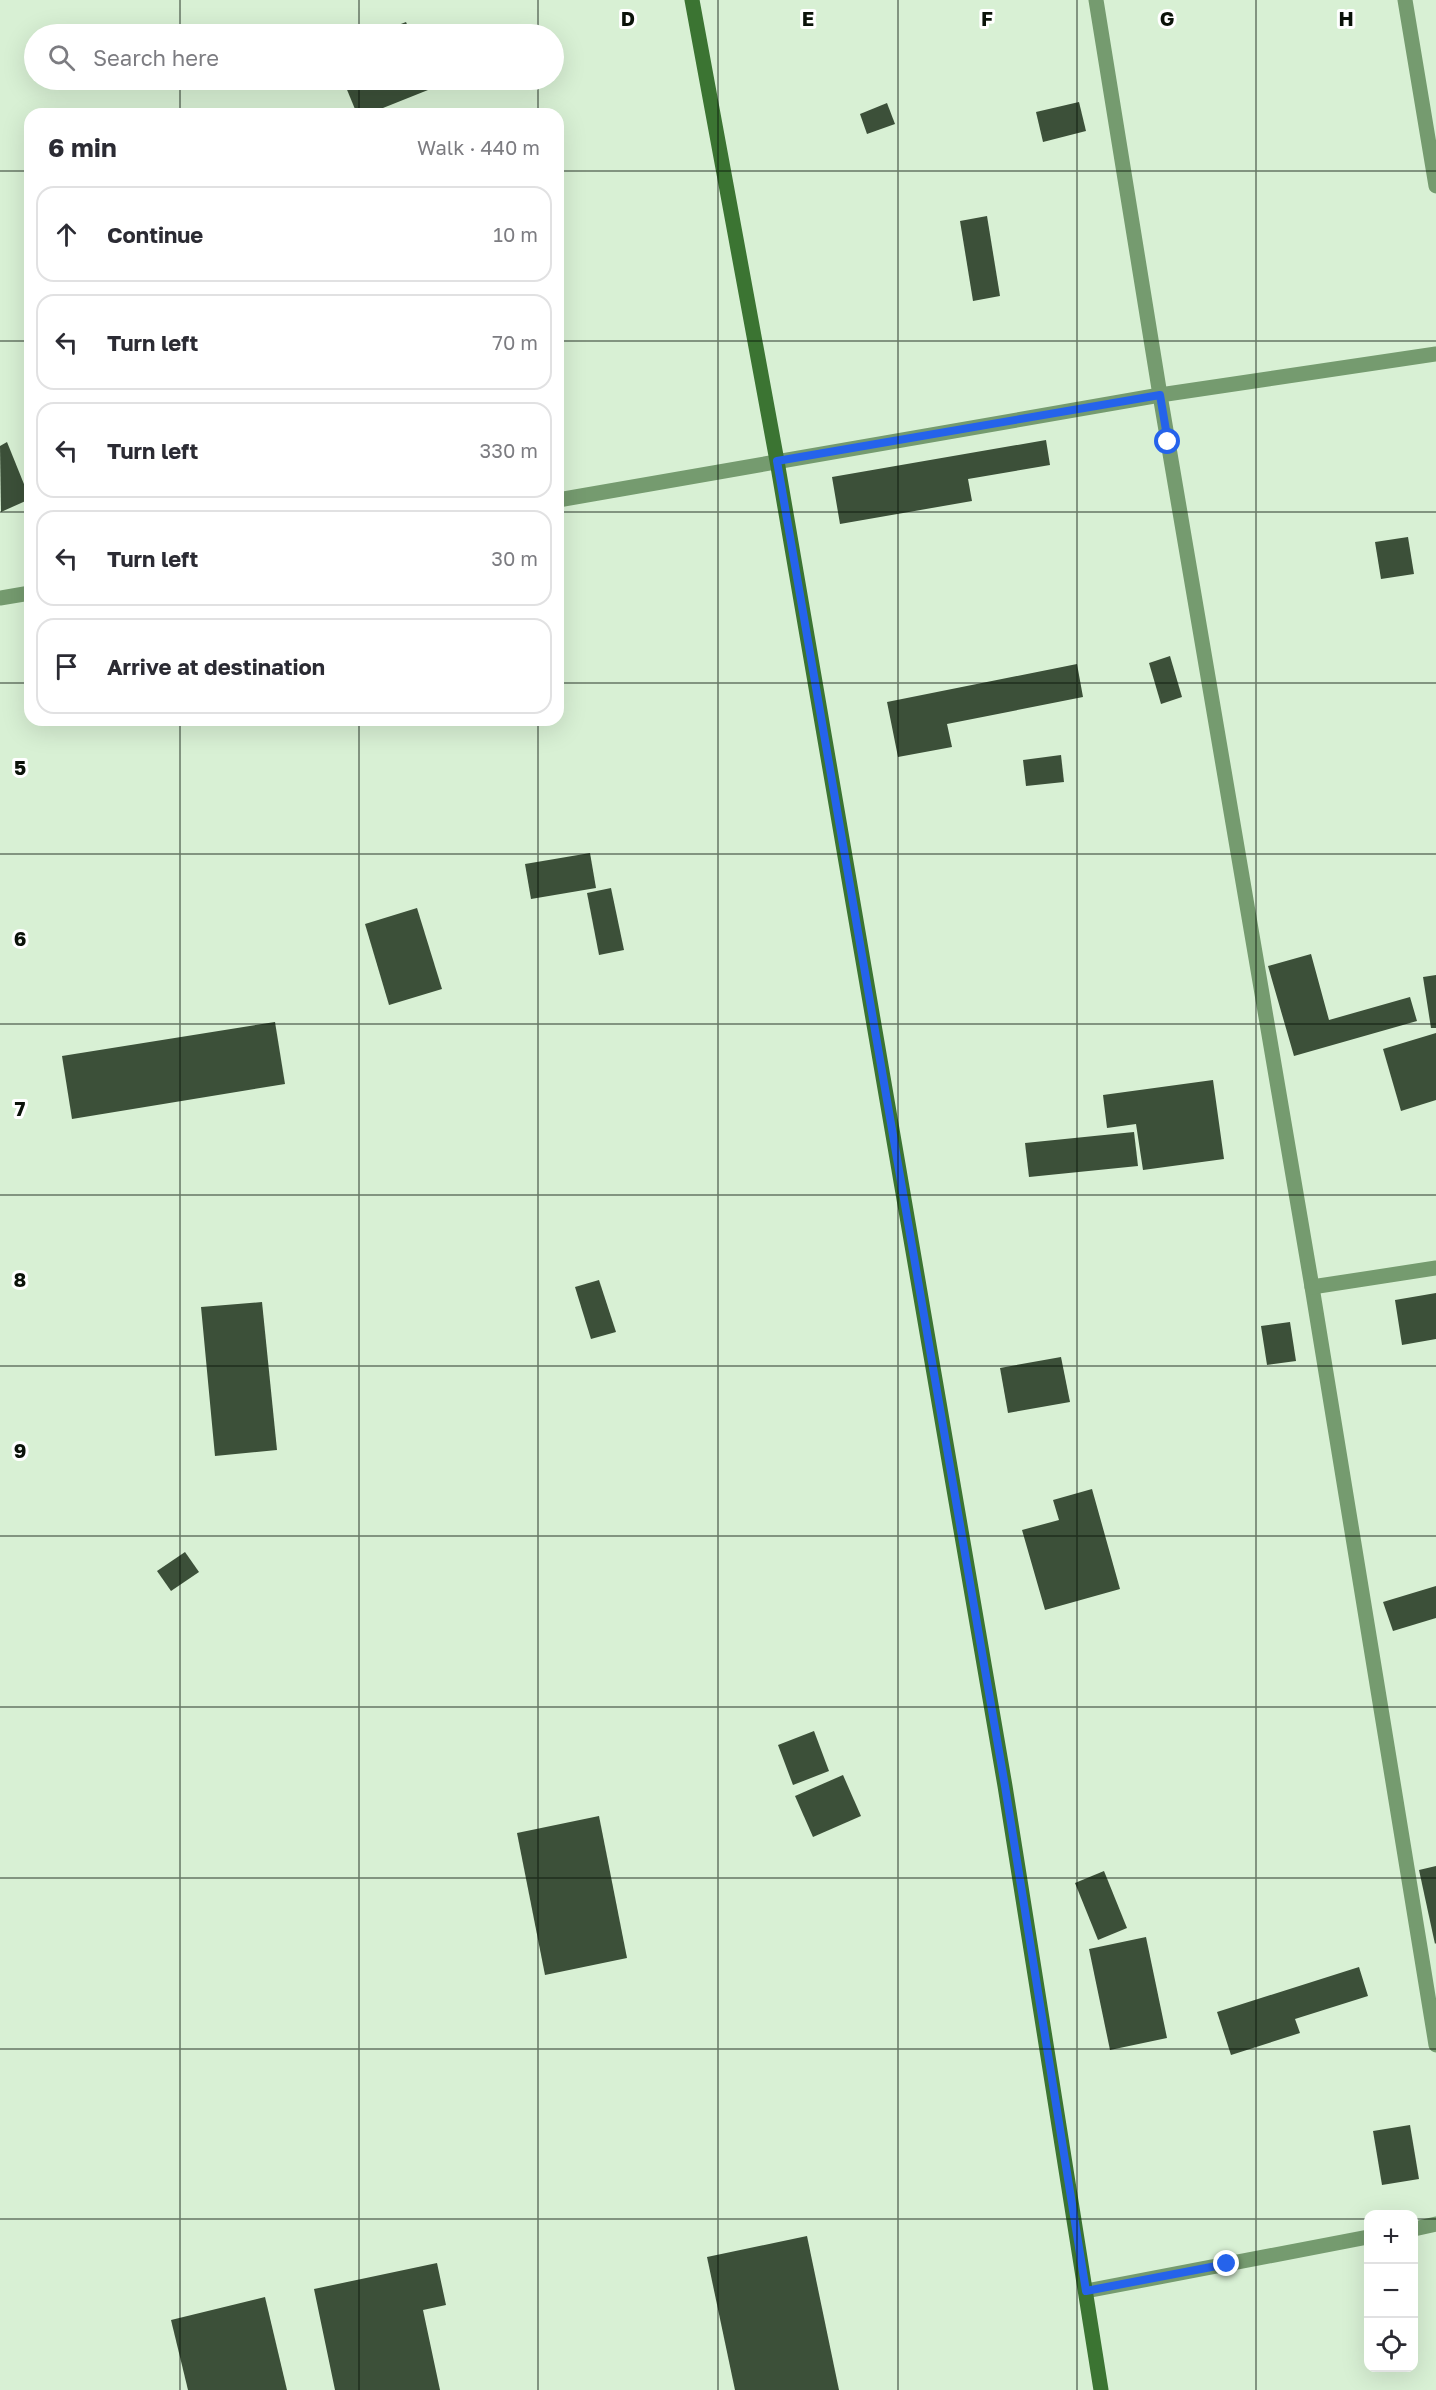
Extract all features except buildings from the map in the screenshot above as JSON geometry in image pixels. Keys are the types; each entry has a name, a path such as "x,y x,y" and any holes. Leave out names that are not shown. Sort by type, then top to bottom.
{"main road":[{"path":"692,0 777,461 1005,1786 1101,2390"}],"street":[{"path":"1096,0 1160,395 1312,1287 1436,2045"},
{"path":"1405,0 1436,186"},
{"path":"564,499 1160,395 1436,354"},
{"path":"0,598 24,594"},
{"path":"1312,1287 1436,1268"},
{"path":"1418,2228 1436,2224"},
{"path":"1086,2291 1364,2238"}],"route":[{"path":"1168,442 1160,395 777,461 1005,1786 1086,2291 1227,2264"}]}
